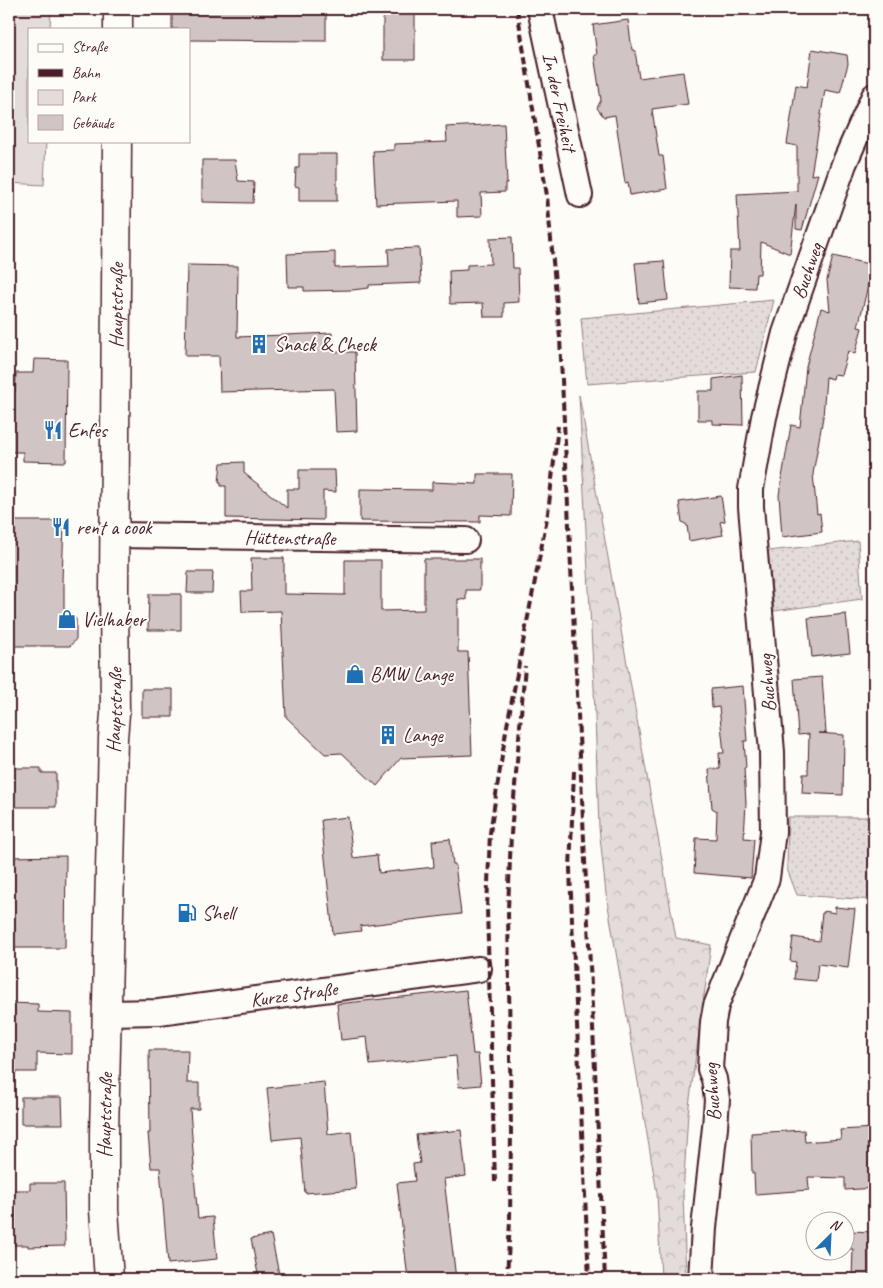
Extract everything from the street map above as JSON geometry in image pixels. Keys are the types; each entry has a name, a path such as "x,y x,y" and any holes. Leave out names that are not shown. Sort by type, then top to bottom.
{"main road":[{"path":"118,9 118,28"},
{"name":"Hauptstraße","path":"109,1279 104,1210 105,1082 115,714 114,535 117,142"}],"street":[{"name":"In der Freiheit","path":"540,9 580,195"},
{"name":"Buchweg","path":"701,1279 704,1228 716,1127 717,1099 710,1069 713,1022 724,983 767,878 773,832 772,752 751,489 764,418 785,333 844,164 874,96"},
{"name":"Hüttenstraße","path":"114,535 466,540"},
{"name":"Kurze Straße","path":"108,1013 159,1012 478,969"}],"green space":[{"path":"9,9 51,9 50,28 28,28 28,142 46,142 44,185 9,183"},
{"path":"774,300 756,372 587,384 581,318"},
{"path":"579,395 676,938 711,945 688,1113 683,1194 686,1279 661,1279 657,1193 606,894 599,827"},
{"path":"858,541 862,599 774,611 768,551"},
{"path":"788,817 874,817 874,900 797,895 787,869"}],"building":[{"path":"172,9 326,10 326,41 190,40 190,28 172,28"},
{"path":"383,9 415,9 415,60 383,60"},
{"path":"628,20 632,50 635,50 639,78 683,72 688,104 652,109 659,156 663,156 667,189 630,195 628,182 625,183 615,115 604,117 597,108 601,100 594,55 597,55 593,25"},
{"path":"812,49 847,55 848,64 840,93 825,90 811,175 818,174 802,230 796,229 796,204 790,254 761,242 760,274 756,274 755,288 729,287 730,251 740,251 737,194 797,191 797,146 787,144 796,85 807,87"},
{"path":"504,124 507,183 505,183 505,192 481,193 482,216 457,217 457,201 376,204 373,151 394,150 394,144 447,142 446,127"},
{"path":"299,154 337,154 337,201 299,201 299,187 295,186 296,168 299,168"},
{"path":"202,160 235,160 238,181 254,182 253,203 202,202"},
{"path":"512,237 513,268 518,268 519,302 504,303 504,317 484,317 483,303 450,304 449,271 467,270 467,265 491,264 490,238"},
{"path":"419,248 421,283 369,285 369,288 352,290 304,291 304,287 288,287 287,254 335,252 335,268 389,266 388,249"},
{"path":"833,256 873,265 858,327 862,328 855,354 848,351 841,375 834,374 833,379 826,377 823,417 813,474 817,514 820,513 822,532 782,537 779,495 791,425 800,427 806,367 821,308 830,311 827,280"},
{"path":"664,261 668,300 639,303 635,263"},
{"name":"Snack & Check","path":"187,265 238,266 237,337 332,333 333,352 355,352 357,431 336,432 334,389 220,392 219,356 185,356"},
{"path":"34,359 67,360 66,462 23,461 23,452 9,452 9,391 15,391 16,373 33,373"},
{"path":"742,375 743,425 712,424 712,420 698,420 698,391 713,391 713,379"},
{"path":"244,462 244,473 287,508 287,489 299,489 299,470 335,470 336,492 323,491 323,520 226,518 226,486 221,486 221,482 219,482 221,463"},
{"path":"477,474 512,474 511,516 480,515 480,522 360,521 360,489 432,490 432,482 477,484"},
{"path":"721,496 725,521 720,522 723,535 689,541 687,525 682,522 679,502"},
{"path":"9,521 64,521 62,581 64,583 64,608 76,619 76,639 70,646 9,646"},
{"path":"251,558 284,558 284,594 345,595 345,560 381,560 381,611 424,610 424,559 480,559 480,590 466,590 466,600 458,599 458,652 468,652 472,755 401,758 377,786 342,753 325,754 286,717 281,611 242,612 241,591 252,591"},
{"path":"188,572 213,572 212,593 187,593"},
{"path":"149,594 181,594 181,630 148,630"},
{"path":"846,614 850,653 812,657 808,618"},
{"path":"822,677 826,733 818,733 844,735 843,795 802,793 803,774 808,774 809,734 798,735 794,679"},
{"path":"743,686 747,741 744,741 746,803 744,838 754,839 751,878 694,873 696,838 716,839 717,811 712,808 709,769 720,769 719,753 724,753 719,707 712,708 711,689"},
{"path":"142,689 173,689 173,717 142,717"},
{"path":"9,768 41,768 41,773 56,773 56,807 14,807 14,800 9,800"},
{"path":"348,817 353,858 377,855 379,873 434,867 432,841 450,839 461,914 360,926 361,931 333,934 321,820"},
{"path":"66,856 65,948 9,948 9,857"},
{"path":"835,907 855,909 848,968 818,964 816,981 794,979 796,962 790,961 793,937 819,941 822,913 824,911 835,913"},
{"path":"466,990 473,1054 478,1054 481,1085 459,1087 456,1056 370,1065 367,1037 341,1040 337,1004"},
{"path":"9,1003 38,1004 38,1012 72,1013 72,1054 37,1053 37,1072 9,1072"},
{"path":"149,1050 188,1050 187,1083 199,1083 199,1109 190,1109 198,1218 213,1217 217,1259 168,1264 160,1168 151,1168 148,1133 150,1133"},
{"path":"324,1082 328,1134 351,1131 356,1189 305,1193 300,1137 272,1140 267,1088"},
{"path":"21,1097 62,1097 63,1124 21,1124"},
{"path":"874,1128 874,1188 845,1190 845,1178 808,1177 809,1190 755,1194 754,1173 752,1173 751,1133 804,1130 805,1142 841,1139 840,1130"},
{"path":"461,1130 466,1176 444,1179 456,1279 408,1279 397,1183 415,1181 413,1164 420,1163 416,1135"},
{"path":"30,1183 64,1183 65,1246 28,1247 28,1245 13,1245 12,1190 30,1190"},
{"path":"856,1231 874,1232 874,1279 852,1279 853,1260 856,1260"},
{"path":"271,1235 280,1279 259,1279 251,1239"}],"railway":[{"path":"517,9 547,196 560,338 605,1279"},
{"path":"495,1182 487,909 490,833 506,731 548,513 558,426"},
{"path":"507,1279 511,1132 508,910 511,834 525,666"},
{"path":"574,771 570,869 589,1279"}],"place":[{"name":"Snack & Check","path":"259,344"},
{"name":"Enfes","path":"53,430"},
{"name":"rent a cook","path":"61,527"},
{"name":"Vielhaber","path":"67,619"},
{"name":"BMW Lange","path":"355,674"},
{"name":"Lange","path":"388,735"},
{"name":"Shell","path":"187,913"}]}
